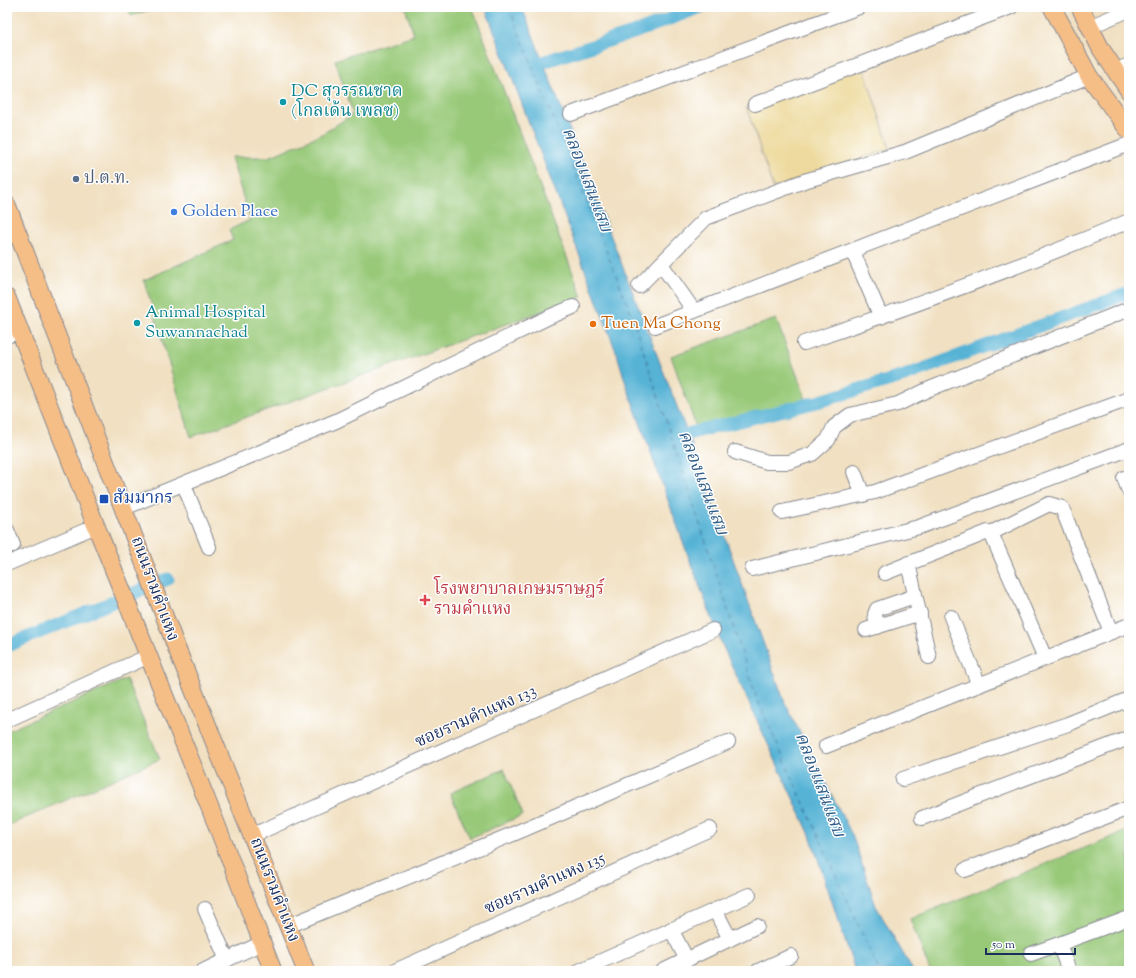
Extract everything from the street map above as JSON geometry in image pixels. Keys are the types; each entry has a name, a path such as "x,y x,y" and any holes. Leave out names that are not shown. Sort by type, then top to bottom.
{"main road":[{"path":"1052,7 1089,76 1129,131"},
{"path":"1080,7 1089,27 1122,68 1129,91"},
{"name":"ถนนรามคำแหง","path":"7,205 163,611 306,971"},
{"name":"ถนนรามคำแหง","path":"7,298 14,333 117,577 273,971"}],"street":[{"path":"571,114 859,7"},
{"path":"755,104 1011,7"},
{"path":"1089,27 1129,10"},
{"path":"639,286 706,218 804,181 905,152 1089,76"},
{"path":"655,326 853,252 1129,144"},
{"path":"804,344 1035,260 1129,221"},
{"path":"853,252 881,317"},
{"path":"661,264 694,312"},
{"path":"124,508 184,485 336,421 542,320 573,307"},
{"path":"735,452 766,462 789,462 812,454 828,440 834,427 850,415 898,404 927,390 1129,309"},
{"path":"782,512 863,496 1129,399"},
{"path":"752,569 919,527 1129,449"},
{"path":"854,472 863,496"},
{"path":"1124,478 1129,491"},
{"path":"184,485 209,547"},
{"path":"885,573 988,532 991,533 1049,504 1062,508 1111,632"},
{"path":"7,564 96,526"},
{"path":"7,530 13,545"},
{"path":"991,533 1045,658"},
{"path":"908,564 929,657"},
{"path":"915,596 877,609 872,629 920,614"},
{"path":"951,617 979,685"},
{"path":"826,746 1129,624"},
{"name":"ซอยรามคำแหง 133","path":"253,835 714,630"},
{"path":"7,720 149,656"},
{"path":"903,779 1068,724 1129,699"},
{"path":"922,818 1129,738"},
{"path":"288,926 520,831 728,742"},
{"path":"965,870 1129,808"},
{"name":"ซอยรามคำแหง 135","path":"395,971 710,829"},
{"path":"579,971 596,968 671,930 749,895"},
{"path":"205,909 227,960"},
{"path":"715,910 730,939"},
{"path":"1031,954 1129,918"},
{"path":"664,971 757,926"},
{"path":"671,930 687,960"},
{"path":"203,971 262,943"},
{"path":"1059,944 1070,971"},
{"path":"758,971 791,956"}],"green space":[{"path":"128,7 157,7 131,16"},
{"path":"405,7 472,7 582,297 191,437 144,280 233,240 229,230 250,220 231,157 269,157 324,133 353,114 335,60 414,35"},
{"path":"776,319 806,399 696,427 671,356"},
{"path":"126,679 160,759 7,826 7,731"},
{"path":"504,769 523,815 470,838 450,793"},
{"path":"1129,830 1129,971 930,971 910,919"}],"sand":[{"path":"863,66 890,149 773,188 746,106"}],"water":[{"name":"คลองแสนแสบ","path":"485,7 522,7 690,440 785,703 853,837 876,906 913,971 855,971 810,835 724,649 690,561 626,384 617,354"}],"waterway":[{"path":"527,67 636,32 701,7"},
{"name":"คลองแสนแสบ","path":"672,440 691,433 817,402 904,376 1129,293"},
{"path":"7,646 168,579"}],"ferry route":[{"path":"509,7 631,313 757,699 879,971"}],"place":[{"name":"DC สุวรรณชาด (โกลเด้น เพลซ)","path":"283,102"},
{"name":"ป.ต.ท.","path":"76,179"},
{"name":"Golden Place","path":"174,212"},
{"name":"Animal Hospital Suwannachad","path":"137,323"},
{"name":"Tuen Ma Chong","path":"593,324"},
{"name":"สัมมากร","path":"104,499"},
{"name":"โรงพยาบาลเกษมราษฎร์ รามคำแหง","path":"425,600"}]}
